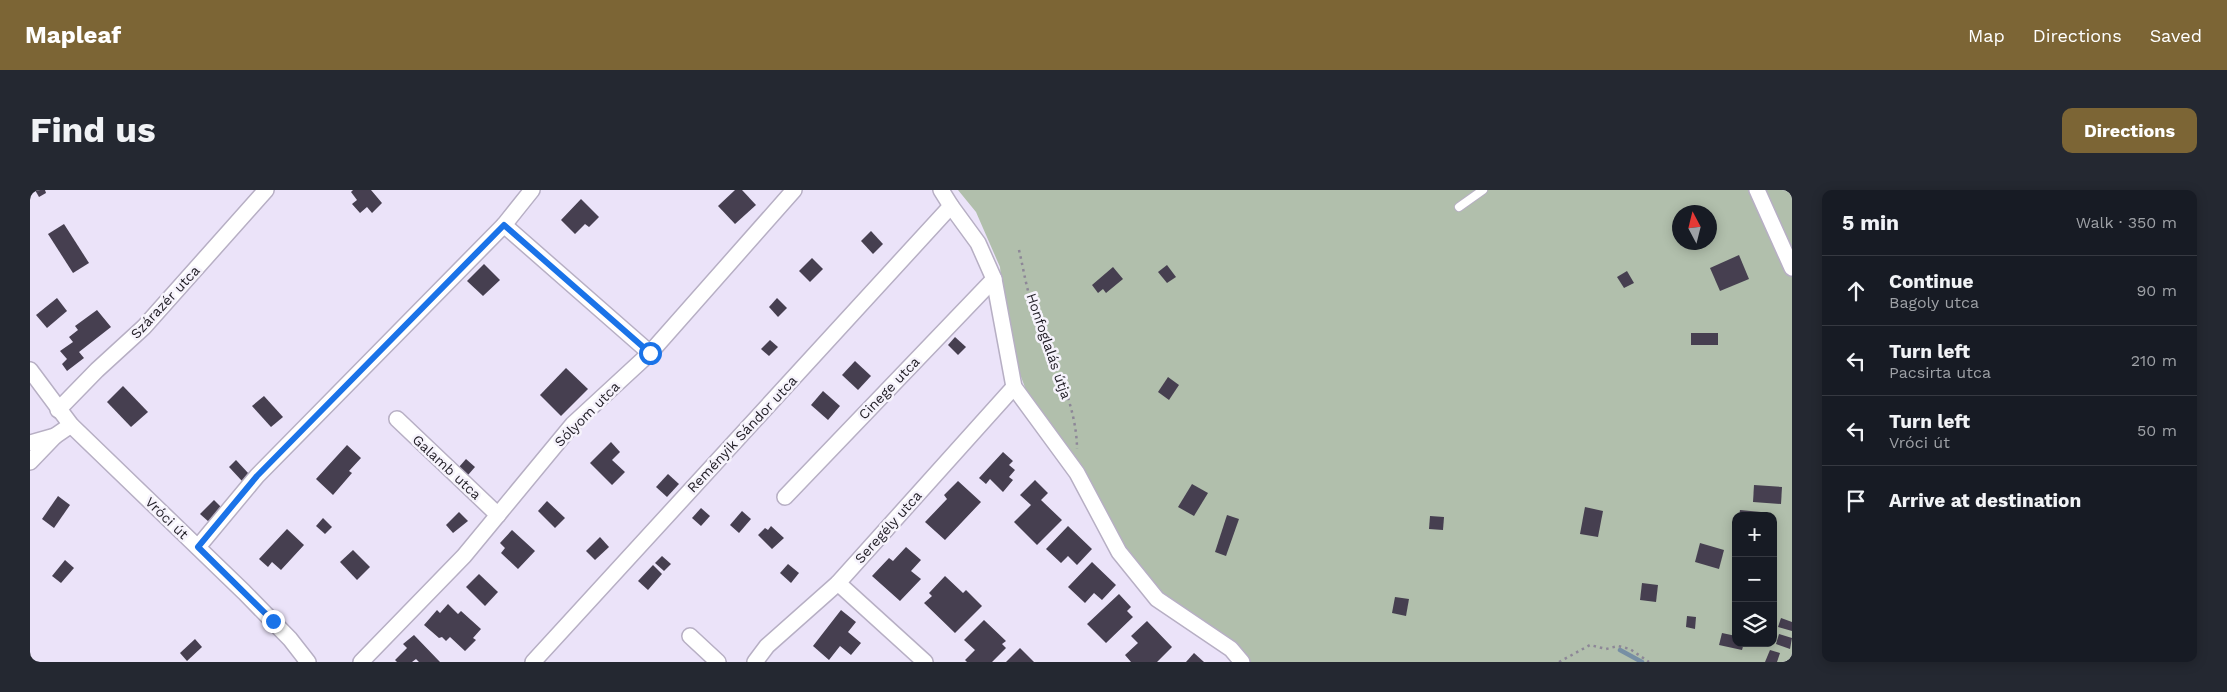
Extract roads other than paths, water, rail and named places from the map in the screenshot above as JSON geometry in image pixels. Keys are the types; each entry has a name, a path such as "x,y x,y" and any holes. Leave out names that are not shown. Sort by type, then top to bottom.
{"street":[{"name":"Szárazér utca","path":"58,410 96,370 144,327 266,190"},
{"path":"198,547 257,476 504,225 532,190"},
{"name":"Sólyom utca","path":"361,662 464,556 573,424 650,353 794,190"},
{"path":"941,190 978,243 994,279 1014,387 1077,472 1119,552 1157,599 1231,649 1242,662"},
{"path":"1757,190 1792,268"},
{"name":"Reményik Sándor utca","path":"533,662 951,206"},
{"path":"504,225 650,353"},
{"name":"Cinege utca","path":"785,497 994,279"},
{"name":"Vróci út","path":"30,370 71,426 198,547 290,639 308,662"},
{"name":"Seregély utca","path":"755,662 767,646 838,583 1014,387"},
{"name":"Galamb utca","path":"396,419 498,515"},
{"path":"30,462 55,436 71,426"},
{"path":"30,443 55,436"},
{"path":"838,583 925,662"},
{"path":"690,636 718,662"}],"lane":[{"path":"1459,207 1483,190"}],"waterway":[{"path":"1620,650 1642,662"}]}
